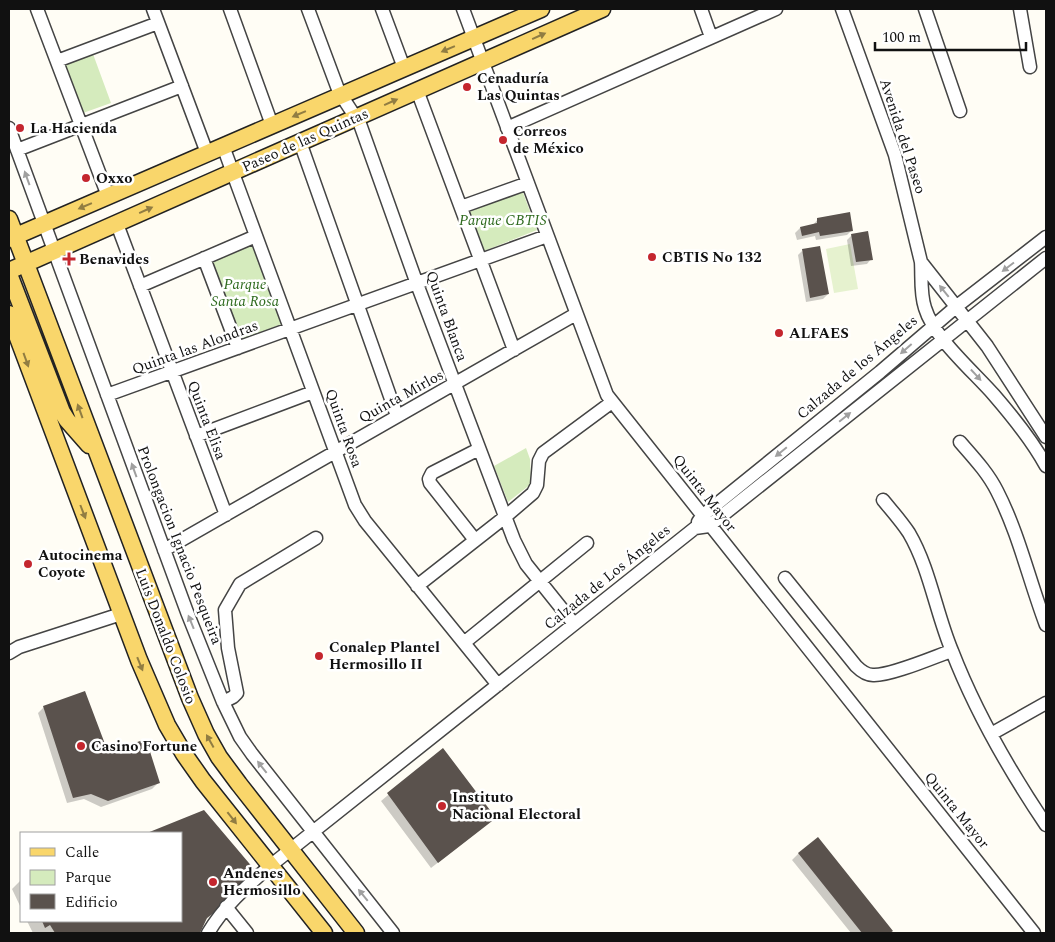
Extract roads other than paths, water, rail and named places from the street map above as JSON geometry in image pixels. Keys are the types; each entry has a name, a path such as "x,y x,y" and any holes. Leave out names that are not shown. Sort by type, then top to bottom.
{"main road":[{"name":"Paseo de las Quintas","path":"12,238 541,9"},
{"name":"Paseo de las Quintas","path":"9,273 54,251 602,9"},
{"name":"Luis Donaldo Colosio","path":"9,219 12,238 26,264 96,453 190,698 206,734 234,778 356,933"},
{"path":"9,273 62,412 96,453"},
{"path":"9,314 154,697 184,754 203,781 324,933"}],"street":[{"path":"37,9 108,196"},
{"path":"153,9 207,153"},
{"path":"230,9 272,125"},
{"name":"Quinta Blanca","path":"308,9 340,96 360,124 454,384 522,557 574,624"},
{"path":"382,9 404,68"},
{"name":"Quinta Mayor","path":"463,9 603,389 705,521 1034,933"},
{"path":"701,9 711,37"},
{"path":"507,128 776,9"},
{"name":"Avenida del Paseo","path":"842,9 895,155 921,262 957,306 995,358 1046,437"},
{"path":"926,9 960,111"},
{"path":"1020,9 1030,67"},
{"path":"57,61 158,23"},
{"path":"17,150 182,86"},
{"path":"417,90 514,350"},
{"name":"Prolongacion Ignacio Pesqueira","path":"9,128 164,550 223,702 240,737 252,754 393,933"},
{"path":"300,142 397,416"},
{"name":"Quinta Rosa","path":"223,146 351,498 358,512 498,685"},
{"path":"460,207 528,183"},
{"name":"Quinta Elisa","path":"117,224 226,515"},
{"path":"140,286 256,236"},
{"name":"Quinta las Alondras","path":"107,395 547,236"},
{"name":"Calzada de los Ángeles","path":"695,528 957,306 1046,237"},
{"path":"204,258 238,348"},
{"path":"967,320 1046,258"},
{"path":"921,262 925,309 933,326 1022,429 1046,466"},
{"name":"Quinta Mirlos","path":"164,550 576,314"},
{"name":"Calzada de Los Ángeles","path":"705,521 967,320"},
{"path":"196,436 313,392"},
{"path":"418,586 505,517 536,489 543,453 612,402"},
{"path":"960,442 983,469 997,490 1013,524 1046,625"},
{"path":"475,540 430,483 429,479 432,473 479,449"},
{"path":"883,500 899,518 919,554 951,651 991,734 1022,789 1046,825"},
{"name":"Calzada de Los Ángeles","path":"208,933 226,907 270,866 695,528"},
{"path":"223,702 237,693 228,648 226,610 240,584 316,538"},
{"path":"465,642 587,543"},
{"path":"785,578 856,666 864,673 872,675 884,674 951,651"},
{"path":"9,653 19,647 121,614"},
{"path":"991,734 1046,703"},
{"path":"226,907 247,933"}],"place":[{"name":"Cenaduría Las Quintas","path":"467,87"},
{"name":"La Hacienda","path":"20,128"},
{"name":"Correos de México","path":"503,140"},
{"name":"Oxxo","path":"86,178"},
{"name":"CBTIS No 132","path":"652,257"},
{"name":"Benavides","path":"69,259"},
{"name":"ALFAES","path":"779,333"},
{"name":"Autocinema Coyote","path":"28,564"},
{"name":"Conalep Plantel Hermosillo II","path":"319,656"},
{"name":"Casino Fortune","path":"81,746"},
{"name":"Instituto Nacional Electoral","path":"442,806"},
{"name":"Andenes Hermosillo","path":"213,882"}],"park label":[{"name":"Parque CBTIS","path":"503,220"},
{"name":"Parque Santa Rosa","path":"245,292"}]}
